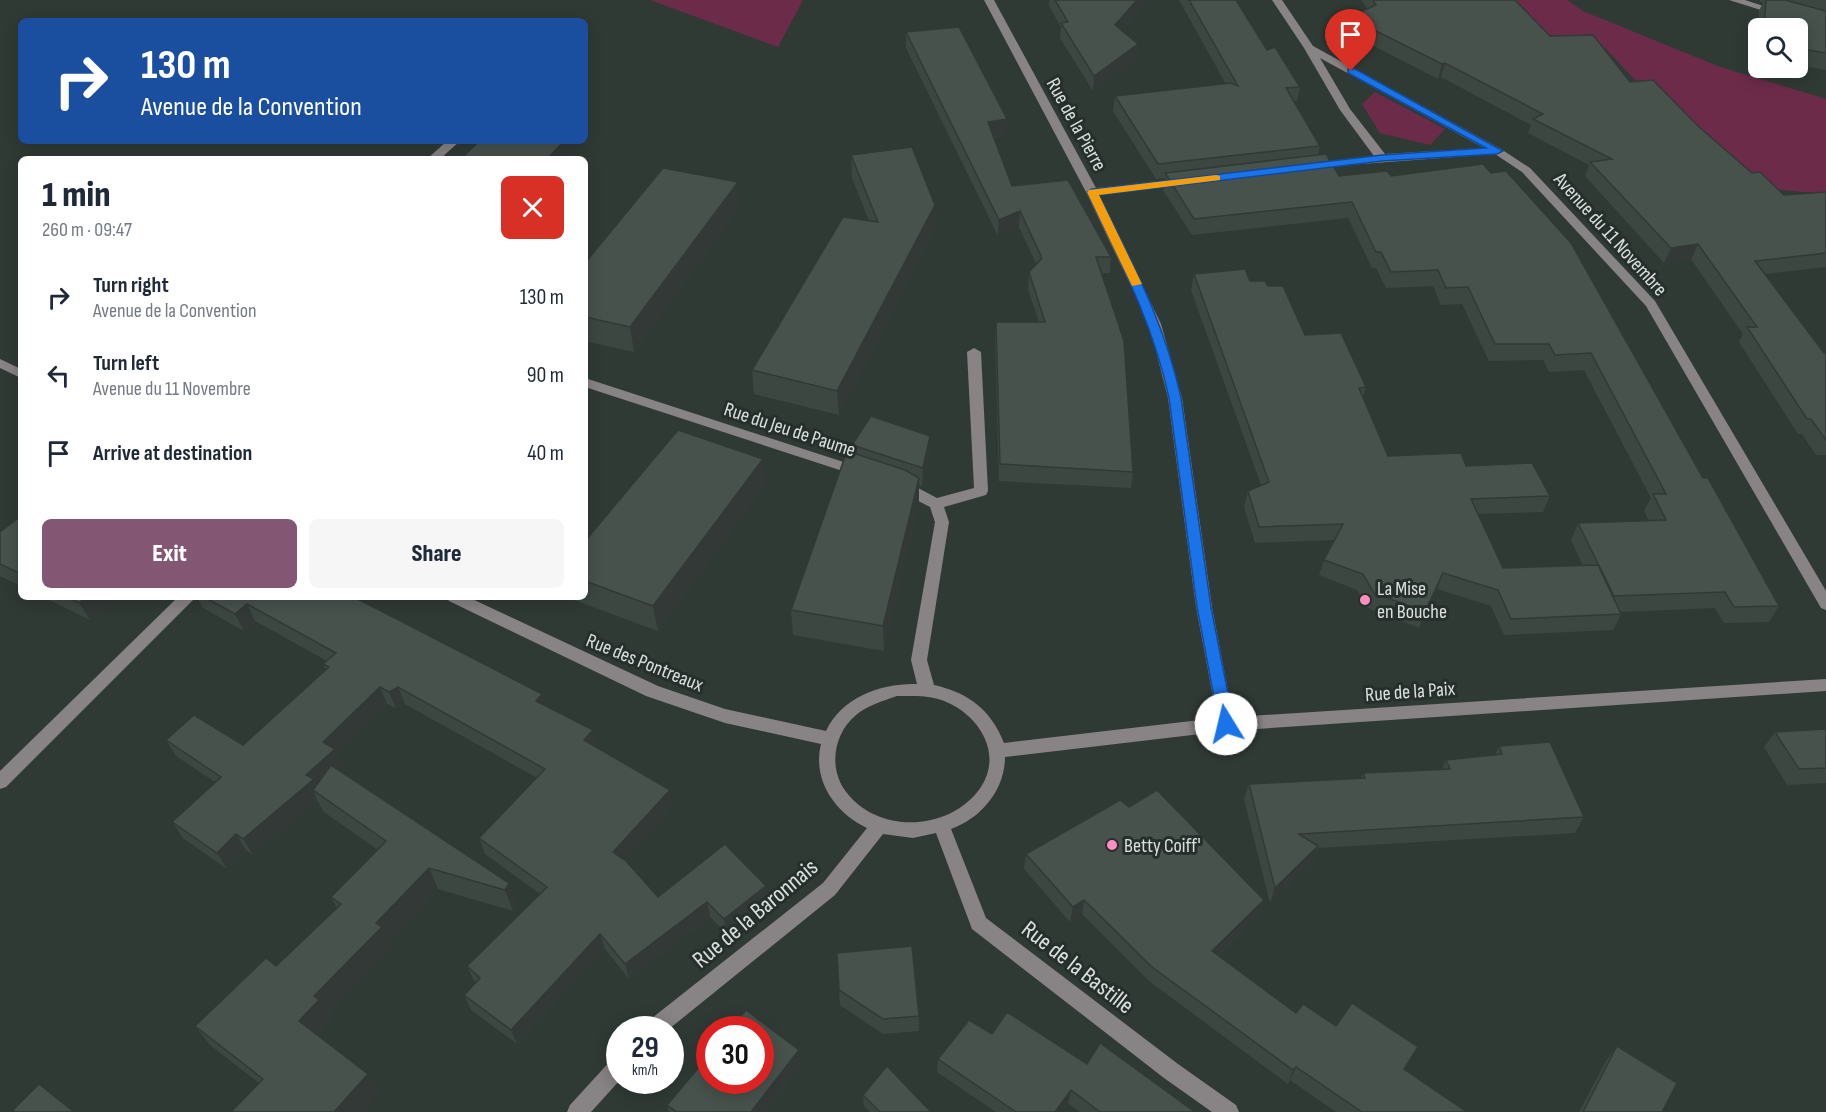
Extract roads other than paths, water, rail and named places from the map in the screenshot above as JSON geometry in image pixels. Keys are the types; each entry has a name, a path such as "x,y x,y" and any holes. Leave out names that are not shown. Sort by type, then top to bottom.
{"street":[{"name":"Rue de la Pierre","path":"989,0 1092,192 1155,324 1168,364 1175,398 1204,607 1226,724"},
{"name":"Avenue du 11 Novembre","path":"1277,0 1309,48 1345,110 1382,158"},
{"path":"1734,0 1795,17"},
{"name":"Avenue du 11 Novembre","path":"1309,48 1497,151 1526,170 1651,304 1826,604"},
{"path":"436,156 450,144"},
{"path":"1302,168 1382,158 1497,151"},
{"path":"1092,192 1199,180"},
{"path":"927,690 919,660 942,522 936,504 981,491 974,352"},
{"path":"0,363 18,372"},
{"name":"Rue du Jeu de Paume","path":"588,383 911,489 936,504"},
{"path":"0,782 185,600"},
{"name":"Rue des Pontreaux","path":"460,600 652,691 725,716 830,739"},
{"name":"Rue de la Paix","path":"998,751 1226,724 1826,685"},
{"path":"897,690 927,690 948,695 966,705 981,718 992,734 998,751 997,774 986,797 967,815 942,827 910,831 879,826 860,817 845,805 834,789 827,773 826,756 830,739 844,716 868,699 897,690"},
{"name":"Rue de la Baronnais","path":"670,1016 829,889 879,826"},
{"name":"Rue de la Bastille","path":"942,827 979,923 1171,1071 1228,1112"},
{"path":"577,1112 606,1080"}],"place":[{"name":"La Mise en Bouche","path":"1365,600"},
{"name":"Betty Coiff'","path":"1112,845"}]}
